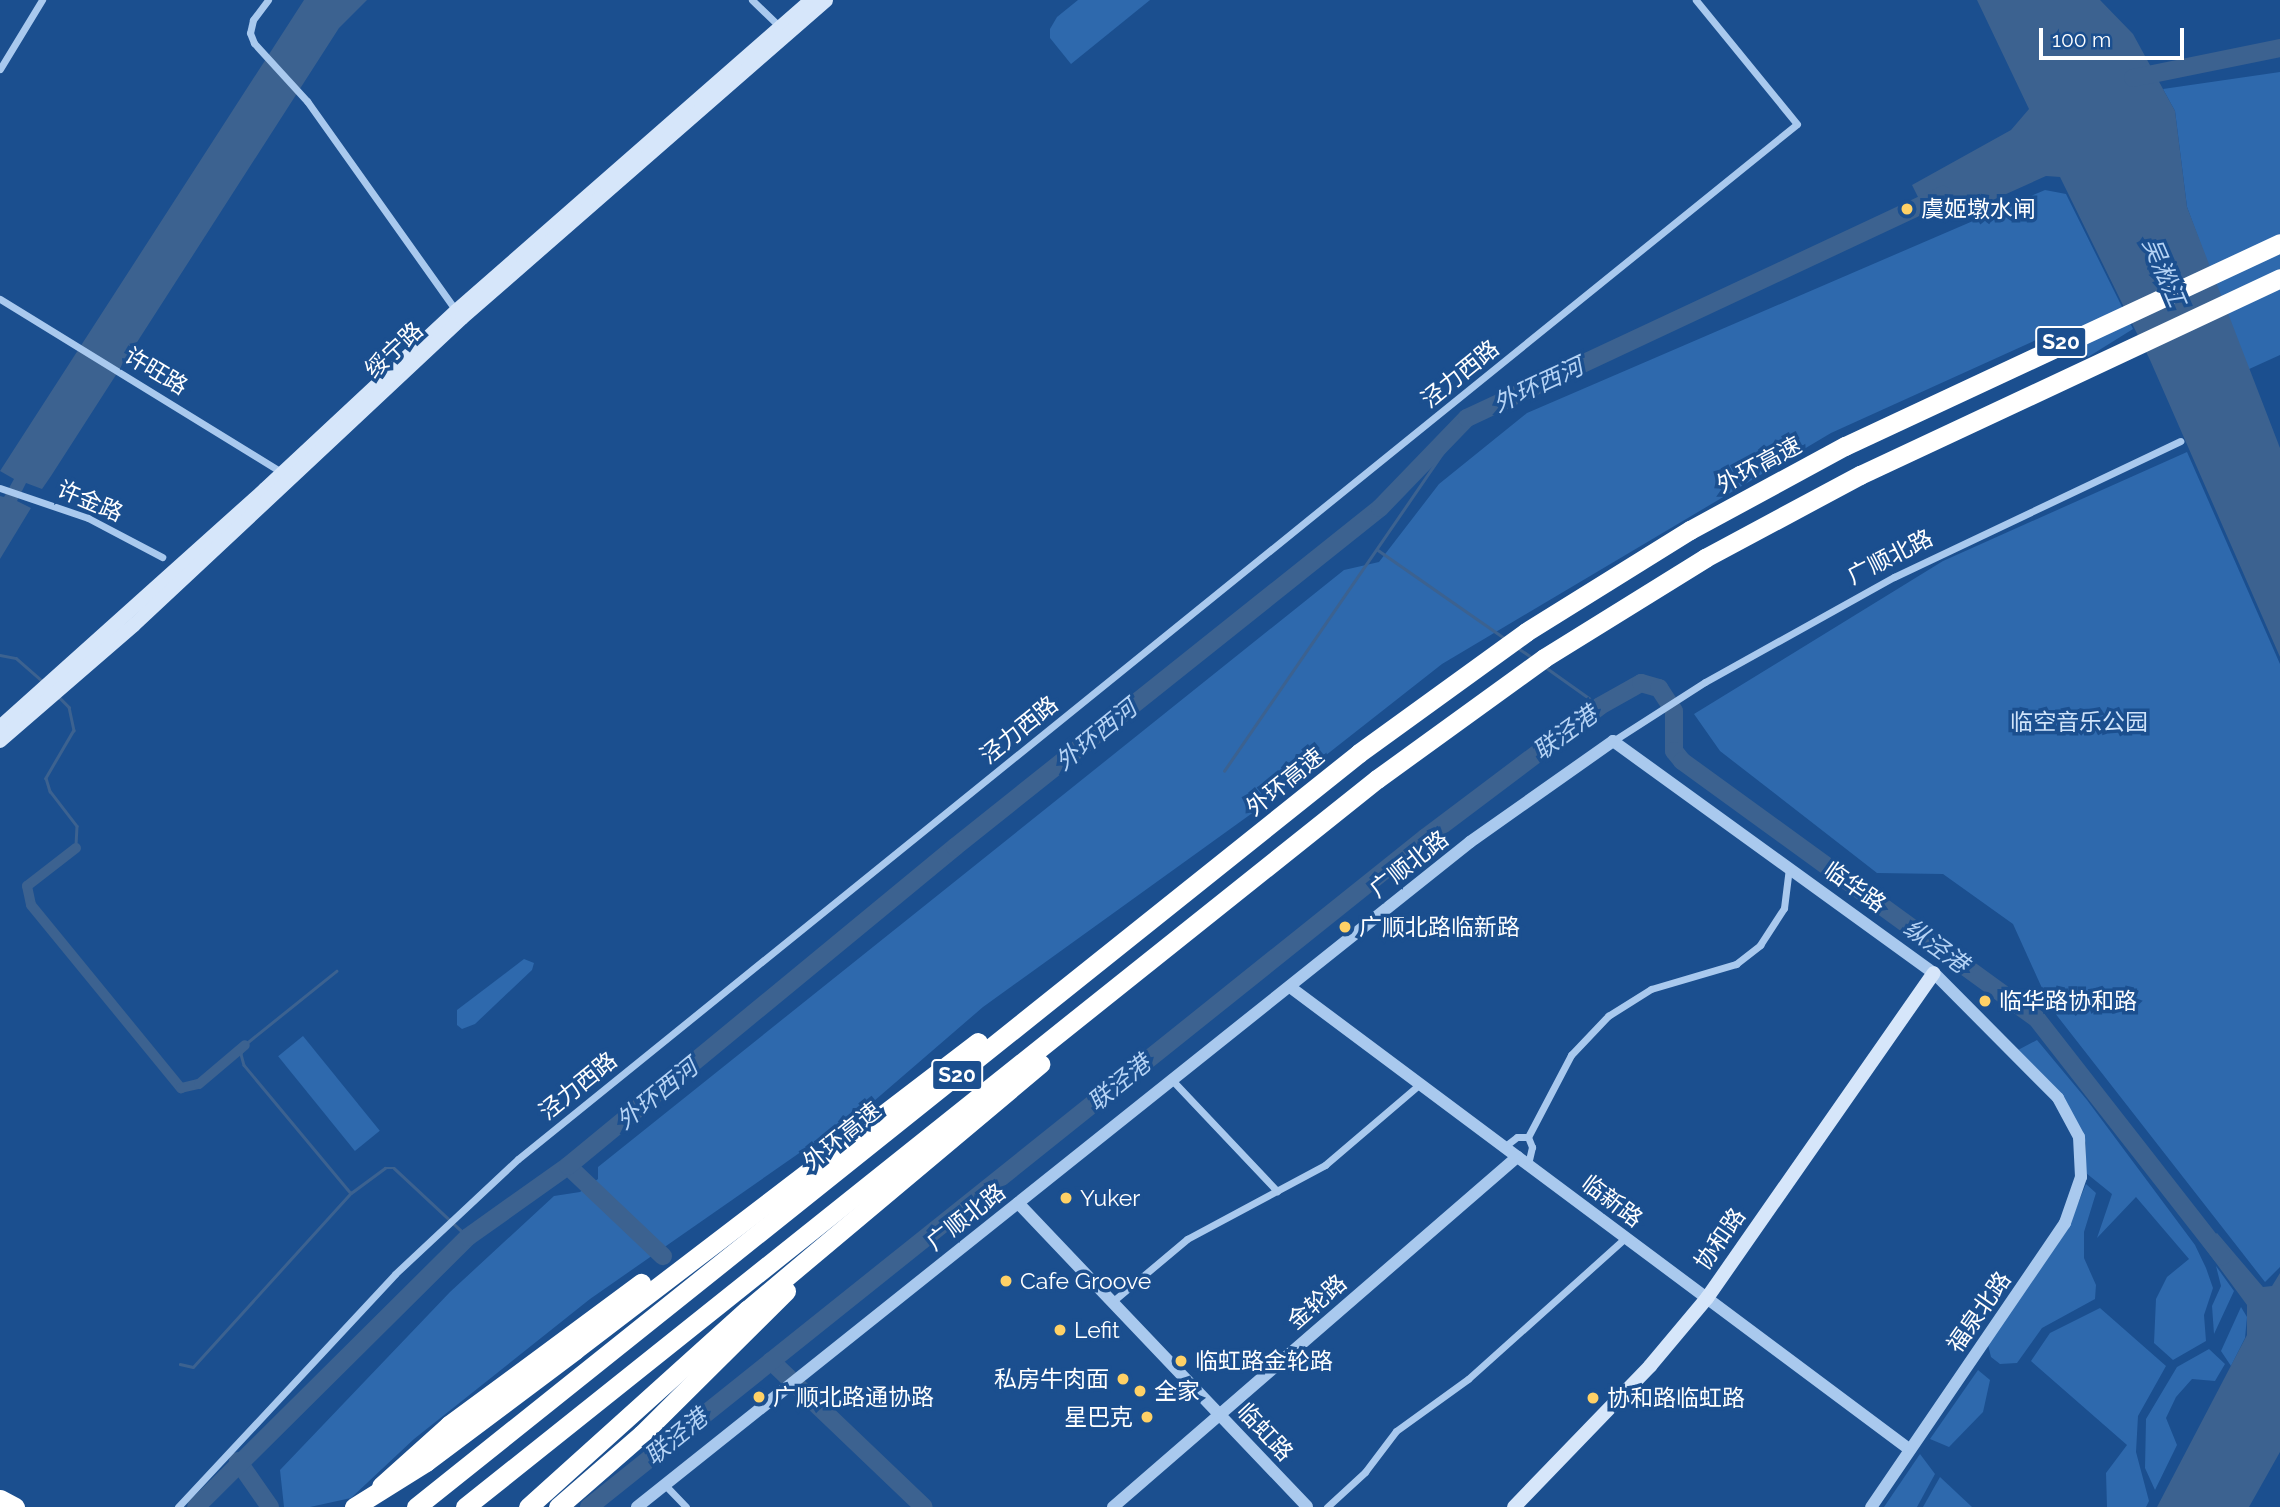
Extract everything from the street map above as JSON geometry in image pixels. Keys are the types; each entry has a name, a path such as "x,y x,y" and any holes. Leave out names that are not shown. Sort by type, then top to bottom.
{"highway":[{"name":"外环高速","path":"416,1507 1359,753 1502,648 1690,530 1845,446 2280,243"},
{"name":"S20","path":"466,1507 1415,750 1530,667 1705,558 1860,475 2280,278"},
{"path":"354,1507 426,1462 816,1165 1189,890"},
{"path":"528,1507 601,1446 747,1310 862,1215 1208,914"},
{"path":"360,1507 420,1449 482,1400 694,1243 816,1165"},
{"path":"558,1507 642,1434 862,1215"},
{"path":"0,1500 7,1507"},
{"path":"0,1500 15,1507"}],"main road":[{"name":"绥宁路","path":"0,727 70,671 134,625 286,476 459,314 811,0"},
{"name":"绥宁路","path":"459,314 826,0"},
{"name":"绥宁路","path":"0,741 49,689"},
{"name":"协和路","path":"1514,1507 1650,1366 1707,1298 1934,973"}],"street":[{"path":"0,69 42,0"},
{"path":"268,0 250,33 261,51 303,97 459,314"},
{"path":"752,0 780,27"},
{"name":"泾力西路","path":"178,1507 450,1221 518,1158 1797,124 1696,0"},
{"name":"许旺路","path":"0,299 286,476"},
{"name":"广顺北路","path":"637,1507 1470,842 1613,741 1681,696 1894,577 2180,441"},
{"name":"许金路","path":"3,488 88,519 162,557"},
{"name":"临华路","path":"1613,741 1934,973 2048,1087 2075,1128"},
{"path":"1523,1161 1532,1147 1528,1137 1571,1055 1608,1016 1651,989 1736,964 1760,945 1784,908 1790,867"},
{"name":"临新路","path":"1290,987 1909,1448"},
{"path":"1172,1080 1277,1191"},
{"path":"1112,1302 1187,1239 1325,1165 1420,1084"},
{"name":"福泉北路","path":"1871,1507 2071,1213 2082,1161 2075,1128"},
{"path":"1504,1147 1517,1138 1528,1137"},
{"name":"金轮路","path":"1113,1507 1523,1161"},
{"name":"临虹路","path":"1018,1203 1307,1507"},
{"path":"1327,1507 1365,1472 1396,1431 1468,1379 1626,1237"},
{"path":"665,1485 686,1507"}],"green space":[{"path":"1078,0 1150,0 1071,64 1050,38 1050,29 1057,17"},
{"path":"2280,72 2280,355 2247,370 2187,207 2175,111 2163,89"},
{"path":"2045,190 2066,194 2133,329 2088,357 2067,326 1831,433 1442,664 1251,814 983,1007 874,1101 590,1299 414,1439 351,1498 310,1507 284,1507 280,1470 450,1292 554,1196 580,1192 598,1179 598,1167 1344,570 1379,562 1439,484 1527,413"},
{"name":"临空音乐公园","path":"2187,452 2280,664 2280,1267 2265,1282 2051,1008 2013,924 1943,874 1877,873 1720,751 1694,714 1943,561"},
{"path":"524,959 534,963 532,970 475,1024 462,1029 457,1025 457,1010"},
{"path":"303,1036 380,1131 355,1151 278,1056"},
{"path":"2037,1040 2087,1100 2195,1245 2206,1268 2213,1288 2204,1315 2206,1341 2173,1360 2154,1343 2156,1299 2167,1277 2189,1259 2136,1197 2097,1238 2112,1194 2086,1173 2086,1143 2072,1114 2018,1050"},
{"path":"2086,1184 2096,1193 2084,1232 2084,1258 2096,1285 2095,1299 2042,1328 2017,1363 2000,1364 1991,1357 1988,1345 2067,1230"},
{"path":"2216,1266 2234,1291 2214,1334 2212,1306 2221,1286"},
{"path":"2241,1307 2247,1317 2245,1338 2231,1366 2221,1351"},
{"path":"2100,1308 2166,1366 2138,1416 2136,1452 2149,1501 2146,1507 2107,1507 2106,1473 2127,1445 2031,1361 2050,1333"},
{"path":"2209,1349 2225,1364 2215,1381 2192,1379 2176,1397 2166,1418 2177,1445 2155,1490 2145,1468 2146,1419 2177,1367"},
{"path":"1978,1370 1990,1380 1983,1412 1949,1447 1930,1439"},
{"path":"1920,1454 1935,1474 1917,1507 1884,1507"},
{"path":"1940,1477 1972,1507 1923,1507"}],"water":[{"path":"304,0 367,0 339,28 42,489 26,483 17,501 31,508 0,559 0,496 4,497 14,479 0,471"},
{"name":"吴淞江","path":"1977,0 2100,0 2133,34 2175,111 2187,207 2280,448 2280,657 2150,360 2060,177 2046,176 1975,208 1930,221 1912,185 2011,130 2029,109"},
{"path":"2217,1233 2263,1287 2272,1286 2280,1273 2280,1452 2249,1507 2157,1507 2247,1335 2247,1305 2202,1244"}],"waterway":[{"path":"2133,78 2280,48"},
{"name":"外环西河","path":"196,1507 468,1237 568,1166 955,847 1380,508 1467,418 1943,195"},
{"path":"1224,771 1467,418"},
{"path":"1378,550 1504,638"},
{"path":"1518,648 1530,656"},
{"path":"0,655 16,658 44,682"},
{"path":"1544,666 1600,706"},
{"name":"联泾港","path":"589,1507 1425,838 1600,706 1641,683 1659,688 1674,711 1674,751 1682,761 2037,1019 2222,1256"},
{"path":"58,696 69,707 74,730 46,778 50,791 77,826 76,848"},
{"path":"76,848 27,886 31,905 181,1088 199,1084 245,1045"},
{"path":"337,971 245,1045 241,1054 244,1065 350,1192"},
{"path":"568,1166 663,1256"},
{"path":"180,1364 193,1367 351,1193 385,1168 394,1168 468,1237"},
{"path":"771,1361 924,1507"},
{"name":"联泾港","path":"238,1461 270,1507"}],"place":[{"name":"虞姬墩水闸","path":"1907,209"},
{"name":"广顺北路临新路","path":"1345,927"},
{"name":"临华路协和路","path":"1985,1001"},
{"name":"Yuker","path":"1066,1198"},
{"name":"Cafe Groove","path":"1006,1281"},
{"name":"Lefit","path":"1060,1330"},
{"name":"临虹路金轮路","path":"1181,1361"},
{"name":"私房牛肉面","path":"1123,1379"},
{"name":"全家","path":"1140,1391"},
{"name":"广顺北路通协路","path":"759,1397"},
{"name":"协和路临虹路","path":"1593,1398"},
{"name":"星巴克","path":"1147,1417"}],"water label":[{"name":"纵泾港","path":"1936,946"}]}
